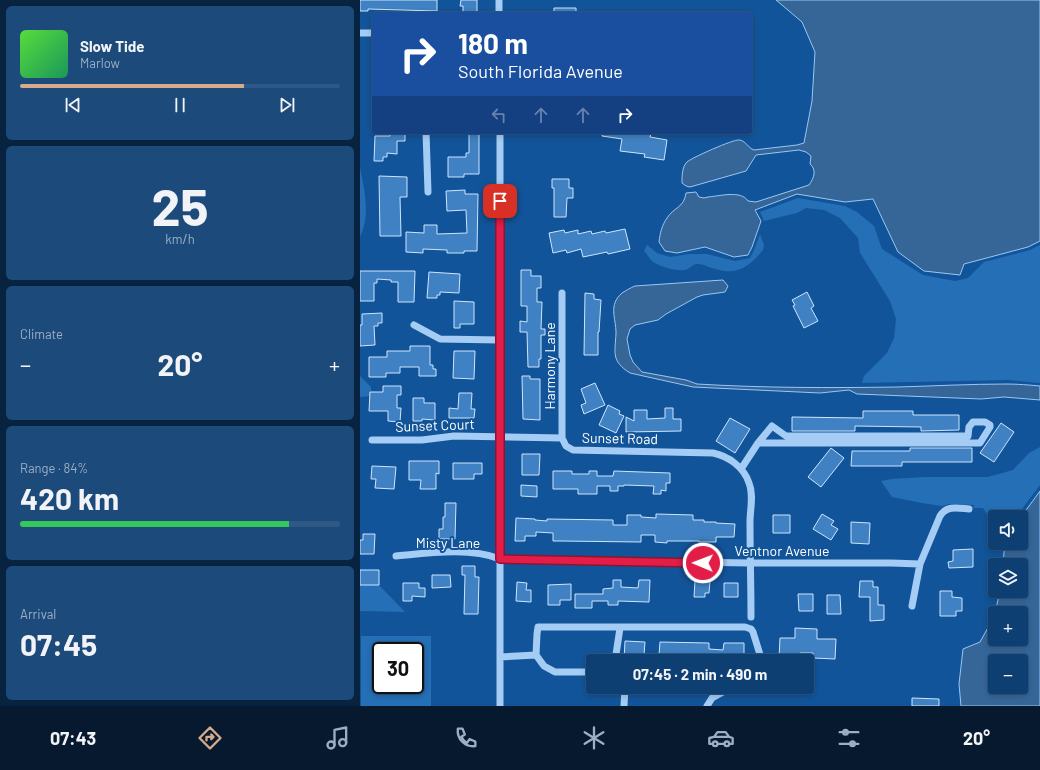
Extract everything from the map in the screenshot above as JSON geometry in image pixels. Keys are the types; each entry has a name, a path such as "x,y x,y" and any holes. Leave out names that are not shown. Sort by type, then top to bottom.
{"street":[{"path":"499,0 499,12"},
{"path":"360,33 372,33"},
{"path":"426,134 428,192"},
{"path":"500,134 500,706"},
{"name":"Harmony Lane","path":"562,293 562,438"},
{"path":"414,325 440,339 500,340"},
{"path":"751,617 750,515 752,494 750,484 741,469 758,443 772,426 786,436 968,436 969,427 973,422 985,422 990,425 980,443 758,443"},
{"name":"Sunset Court","path":"372,440 422,440 454,436 499,437"},
{"name":"Sunset Road","path":"499,437 562,438 566,446 573,450 713,452 727,458 741,469"},
{"path":"912,606 920,564 938,519 943,511 949,508 969,509"},
{"name":"Misty Lane","path":"396,556 431,553 459,553 491,556 500,559"},
{"name":"Ventnor Avenue","path":"500,559 750,564 920,564"},
{"path":"586,672 555,672 544,666 536,655 538,627 749,628 753,632 760,654"},
{"path":"615,654 620,628"},
{"path":"500,657 536,655"},
{"path":"624,706 625,694"},
{"path":"706,706 712,698 719,694"}],"shaded area":[{"path":"776,0 1040,0 1040,241 1028,247 964,264 960,275 924,271 898,252 873,199 845,202 797,194 755,210 761,221 748,255 734,257 705,247 677,253 665,251 659,242 663,226 670,214 681,205 686,193 696,192 699,197 704,198 735,195 745,198 748,201 756,202 809,185 812,180 814,169 810,164 811,156 806,152 799,150 756,155 746,171 690,187 682,183 683,169 687,162 735,140 741,140 754,150 804,143 812,101 815,52 802,22"},
{"path":"360,167 365,193 366,211 360,237"},
{"path":"798,198 845,206 857,212 874,226 882,249 923,275 955,281 968,278 984,262 1030,250 1040,245 1040,383 1008,380 862,383 864,376 887,353 894,338 896,319 890,301 860,253 858,238 840,218 824,210 806,208 797,213 764,221 760,212"},
{"path":"760,234 764,245 763,250 748,265 737,270 724,271 695,264 685,270 677,270 659,265 652,261 644,251 647,245 657,253 670,257 689,254 707,254 735,261 750,258"},
{"path":"723,280 728,286 725,292 697,297 658,320 635,325 630,329 627,339 630,355 633,362 642,372 686,380 697,384 747,386 847,388 1011,384 1040,386 1040,400 1004,397 981,399 857,394 849,390 820,393 693,387 630,373 624,369 617,360 615,351 616,333 614,307 615,302 622,293 635,286"},
{"path":"360,376 371,387 371,396 360,397"},
{"path":"1040,447 1040,485 1021,510 988,510 988,516 983,508 973,508 974,505 949,504 942,506 892,497 881,481 924,477 988,477 1013,470 1029,453"},
{"path":"1040,491 1040,706 961,706 959,684 963,649 980,642 988,628 988,646 1028,646 1028,606 997,606 998,598 1028,598 1028,558 1004,558 1005,550 1028,550 1028,510 1026,510"},
{"path":"360,569 375,581 405,612 360,611"},
{"path":"361,636 431,636 431,706 361,706"}],"building":[{"path":"360,0 437,0 437,11 368,9 368,11 360,11"},
{"path":"461,0 477,0 477,12 463,12 463,6 460,6"},
{"path":"554,8 576,8 576,12 554,12"},
{"path":"390,134 405,134 405,141 397,141 397,154 387,153 387,157 383,157 383,161 374,161 375,136 390,136"},
{"path":"469,134 479,134 479,174 464,174 464,177 448,177 448,157 466,157 466,153 469,153"},
{"path":"602,134 651,134 650,137 667,140 664,160 644,157 645,154 620,151 622,139 602,136"},
{"path":"379,176 407,177 407,197 400,197 401,236 380,236"},
{"path":"552,179 569,179 569,188 573,188 573,198 567,198 566,217 554,217 554,188 552,188"},
{"path":"465,190 465,194 478,194 477,251 447,253 447,250 423,249 423,253 406,252 406,232 424,233 424,225 437,225 437,234 467,233 466,210 447,211 446,191"},
{"path":"625,229 630,249 608,254 607,252 583,257 581,249 567,253 566,250 553,253 549,233 564,230 565,233 578,230 578,234 591,231 592,234"},
{"path":"521,270 531,270 531,276 541,276 541,288 537,288 537,302 542,302 541,329 545,329 545,335 541,335 541,359 539,359 539,367 528,367 527,332 520,332 520,321 527,322 527,306 521,306"},
{"path":"360,271 415,271 414,302 398,302 398,282 377,279 377,283 374,283 374,301 360,301"},
{"path":"429,272 460,274 459,293 440,292 440,295 437,295 437,298 427,298"},
{"path":"807,292 814,306 811,308 818,321 804,328 793,306 795,305 792,300"},
{"path":"585,293 594,294 594,299 601,300 598,332 598,355 584,355"},
{"path":"454,301 474,302 474,324 460,324 460,328 454,328"},
{"path":"382,313 382,323 378,323 378,326 374,326 375,345 360,346 360,325 362,325 362,314"},
{"path":"410,346 430,346 430,365 433,365 433,369 436,369 436,376 419,376 419,367 400,367 400,373 386,373 386,377 369,377 369,357 387,357 387,351 410,351"},
{"path":"454,351 475,351 474,379 453,378"},
{"path":"522,376 530,376 530,379 540,379 540,420 523,419"},
{"path":"595,383 605,405 584,414 581,405 586,403 581,389"},
{"path":"383,386 401,386 401,395 397,395 397,408 401,408 400,422 388,421 388,411 369,411 370,392 383,392"},
{"path":"459,393 472,393 471,409 475,409 474,418 449,418 449,408 458,409"},
{"path":"413,398 424,398 424,403 435,403 435,420 422,419 422,421 413,421"},
{"path":"608,405 620,411 619,414 624,416 616,433 599,425"},
{"path":"665,408 673,408 673,419 681,419 681,431 626,432 626,417 634,421 634,410 647,410 647,419 665,418"},
{"path":"863,411 913,411 913,415 959,415 959,430 921,431 921,427 855,426 855,431 792,431 792,417 863,418"},
{"path":"730,418 750,429 735,453 716,441"},
{"path":"1001,423 1014,432 994,462 980,453"},
{"path":"831,448 844,458 821,487 808,477"},
{"path":"910,448 972,448 972,462 902,462 902,466 851,466 852,451 910,451"},
{"path":"522,454 540,454 539,475 522,475"},
{"path":"409,461 439,461 439,474 436,473 436,489 420,489 421,480 409,480"},
{"path":"453,463 482,463 482,474 474,474 474,479 453,479"},
{"path":"372,466 396,467 394,489 375,488 376,479 371,479"},
{"path":"553,471 572,471 572,474 589,474 589,471 597,471 597,476 613,476 614,471 670,473 670,483 666,483 666,491 661,490 661,494 653,494 654,486 624,485 618,486 618,491 610,491 610,486 597,486 597,494 578,494 578,489 553,489"},
{"path":"521,485 537,486 537,497 521,496"},
{"path":"445,503 456,503 455,539 439,539 439,529 443,529 443,517 445,517"},
{"path":"656,514 693,515 693,520 735,524 734,537 716,537 716,542 655,542 655,535 641,535 641,542 553,541 553,533 536,532 536,536 525,536 525,541 515,541 516,518 547,521 547,519 613,520 613,525 627,525 627,515 641,515 641,517 656,518"},
{"path":"822,514 834,521 831,525 838,529 831,540 813,529"},
{"path":"773,515 790,515 790,533 773,533"},
{"path":"851,522 870,523 869,544 851,543"},
{"path":"363,534 375,534 374,554 360,554 360,540 363,540"},
{"path":"973,549 973,567 949,568 948,562 953,561 953,550"},
{"path":"462,566 475,566 475,577 479,577 478,614 464,614 465,575 462,575"},
{"path":"360,570 379,570 379,585 360,585"},
{"path":"432,575 450,575 451,587 432,588"},
{"path":"613,580 621,580 621,587 638,588 639,580 650,580 649,602 618,601 618,605 608,605 608,601 592,601 592,608 575,608 575,594 603,594 603,589 613,588"},
{"path":"695,581 710,581 709,593 705,593 705,597 694,597"},
{"path":"860,581 873,581 873,587 878,587 878,605 884,605 884,620 870,621 870,597 859,597"},
{"path":"517,582 527,583 526,590 531,590 531,602 516,601"},
{"path":"403,583 419,583 419,588 425,588 425,597 412,596 412,601 403,601"},
{"path":"724,583 738,583 738,597 724,597"},
{"path":"571,584 571,600 560,600 560,605 548,605 548,585"},
{"path":"940,591 952,591 952,597 962,598 962,611 956,611 956,616 940,616"},
{"path":"798,594 813,594 813,611 799,611"},
{"path":"827,595 840,595 841,614 827,614"},
{"path":"795,628 817,629 817,639 836,639 835,659 814,658 813,653 779,654 780,638 795,638"},
{"path":"625,641 645,642 644,654 624,654"},
{"path":"660,642 709,643 709,649 723,650 724,643 744,643 744,654 659,654"},
{"path":"912,698 939,699 939,706 912,706"}],"route":[{"path":"500,201 500,559 703,563"}]}
